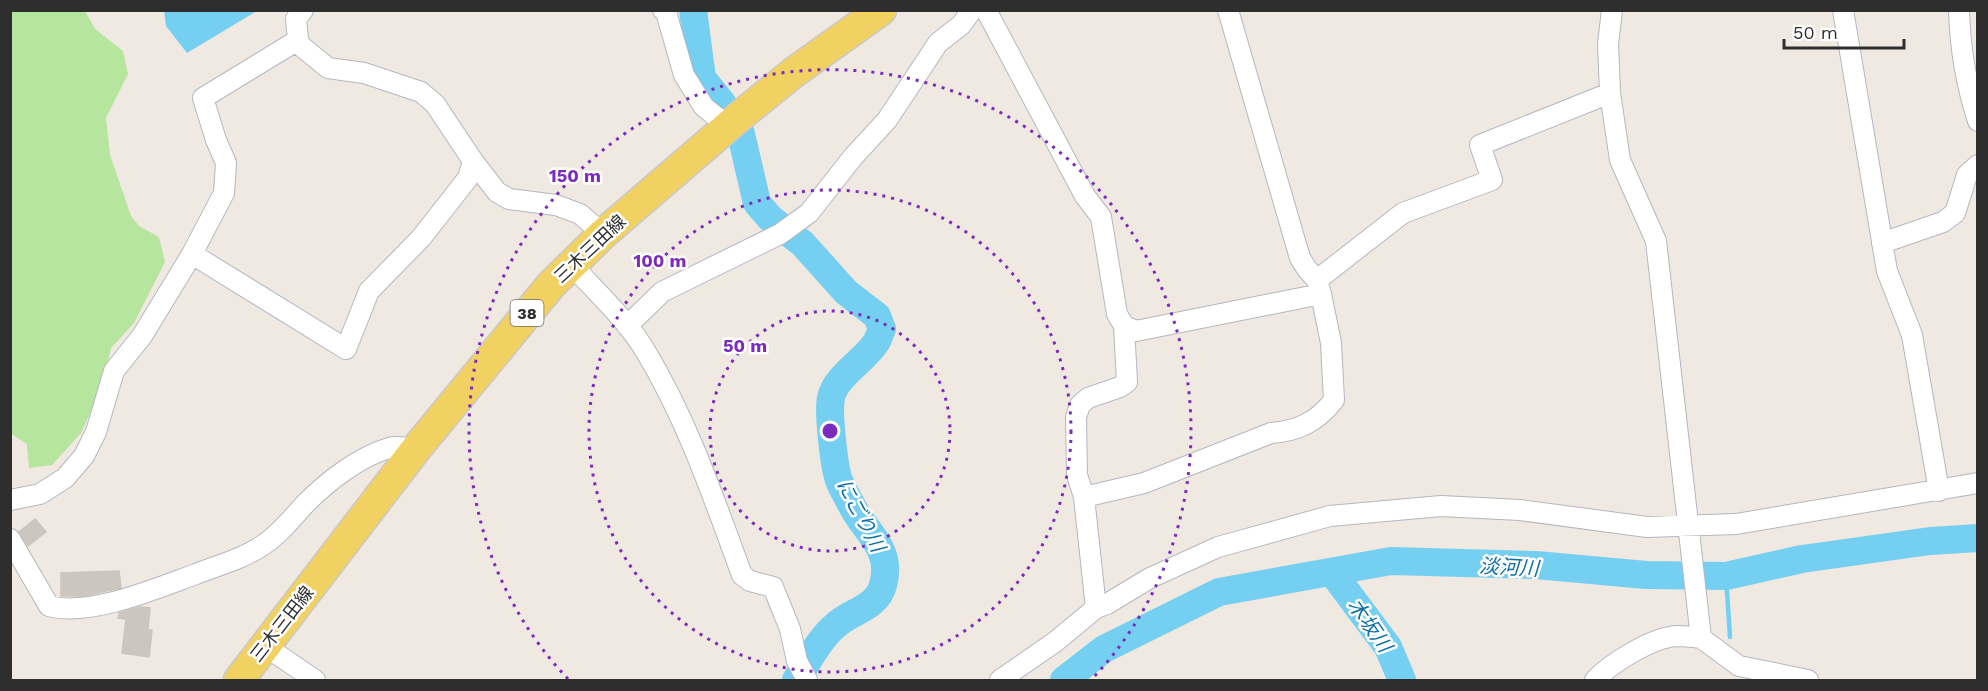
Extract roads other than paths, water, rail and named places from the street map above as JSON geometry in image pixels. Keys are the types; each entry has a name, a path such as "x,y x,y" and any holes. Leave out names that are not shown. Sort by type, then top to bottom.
{"main road":[{"name":"三木三田線","path":"239,681 417,449 551,285 603,234 728,126 793,73 881,10"}],"street":[{"path":"303,10 296,19 298,40 310,55 328,68 364,73 421,92 435,104 497,192 509,199 556,205 580,214 603,234"},
{"path":"663,10 666,12 684,75 704,107 728,126"},
{"path":"627,326 662,292 780,234 809,213 853,157 887,120 938,43 961,25 972,10"},
{"path":"986,10 1084,196 1101,217 1117,314 1124,326 1127,382 1120,387 1088,398 1080,405 1076,417 1077,475 1084,497 1096,608"},
{"path":"1612,10 1608,44 1610,93 1620,160 1656,241 1700,633 1742,673 1808,681"},
{"path":"1843,10 1887,271 1912,335 1939,491"},
{"path":"1959,10 1959,33 1967,87 1977,121"},
{"path":"1084,497 1144,483 1271,434 1292,431 1322,415 1334,400 1331,344 1319,287 1300,258 1230,11"},
{"path":"10,500 40,494 65,478 84,456 96,432 114,371 142,336 192,254 224,193 226,163 203,98 298,40"},
{"path":"1124,326 1136,331 1319,287 1403,213 1492,180 1480,145 1610,93"},
{"path":"192,254 346,349 369,291 421,238 468,178 473,161"},
{"path":"1882,243 1943,222 1955,213 1967,175 1977,165"},
{"path":"572,266 627,326 646,351 691,439 742,575 750,581 773,587 790,629 797,661 807,681"},
{"path":"10,539 49,606 59,609 92,606 140,594 245,556 273,537 307,502 357,463 391,447 417,449"},
{"path":"1000,681 1055,642 1096,608 1107,604 1150,578 1218,547 1330,516 1441,506 1520,510 1647,527 1687,528 1736,524 1977,483"},
{"path":"1595,681 1603,672 1640,648 1675,636 1700,633"},
{"path":"265,646 315,681"}],"water":[{"path":"164,11 257,11 187,53 166,26"}],"waterway":[{"name":"にごり川","path":"693,10 702,78 723,104"},
{"name":"にごり川","path":"741,134 757,203 770,218 803,244 846,292 877,316 882,329 872,348 838,382 831,398 830,415 840,483 855,511 881,549 885,566 883,585 875,599 842,620 830,631 796,680"},
{"name":"淡河川","path":"1064,680 1104,649 1219,592 1391,561 1536,565 1646,575 1726,576 1802,559 1930,541 1978,538"},
{"name":"木坂川","path":"1332,572 1388,647 1402,680"},
{"path":"1726,576 1730,637"}]}
